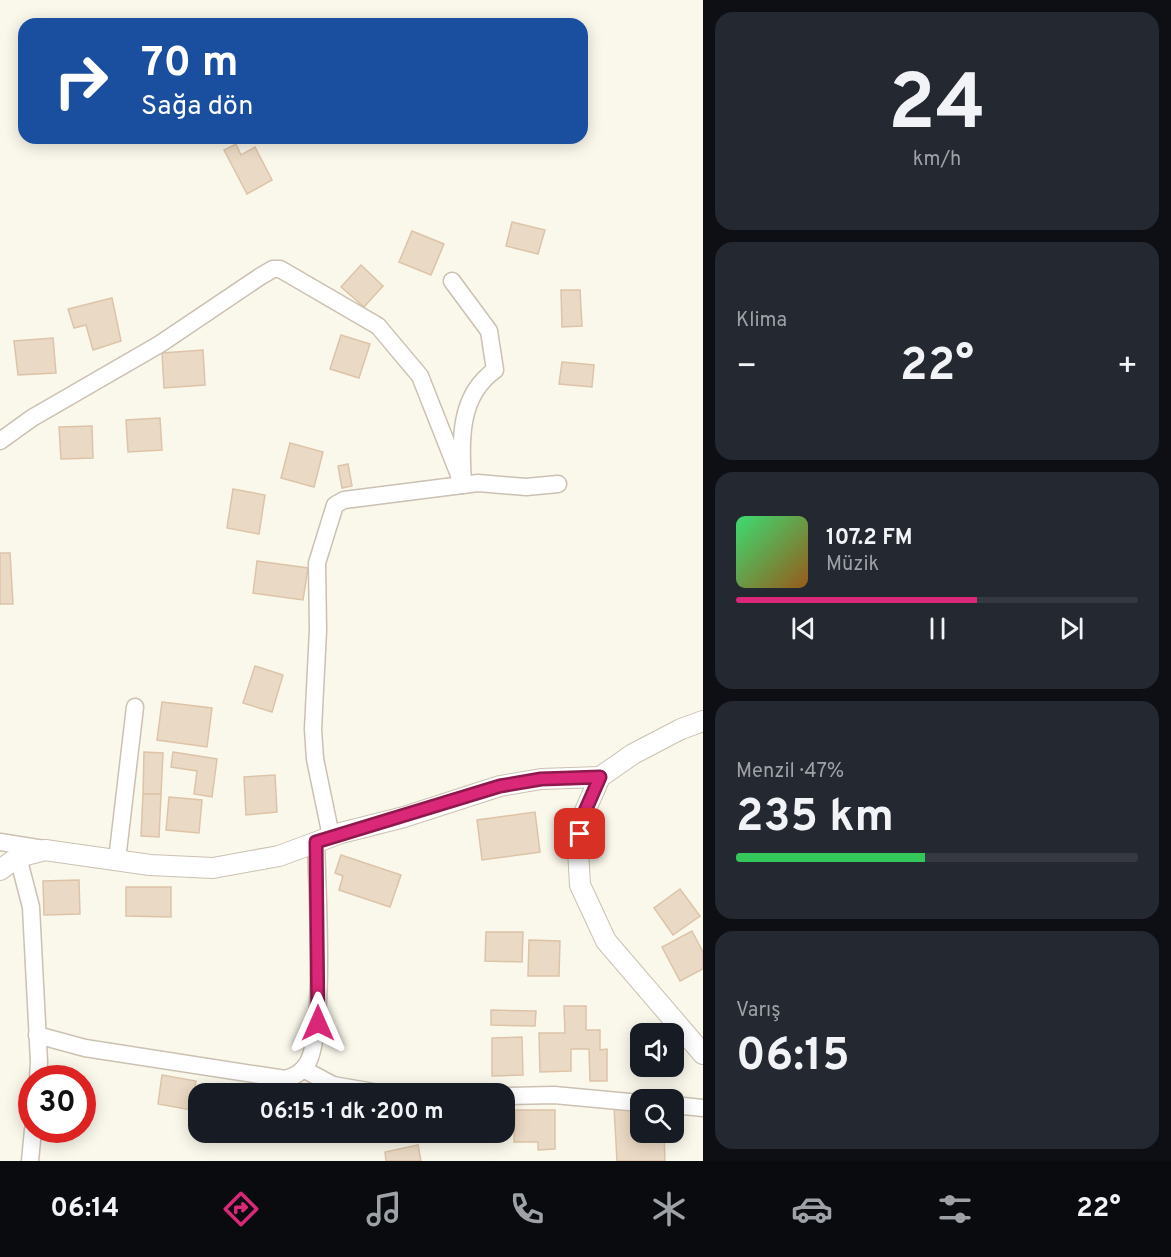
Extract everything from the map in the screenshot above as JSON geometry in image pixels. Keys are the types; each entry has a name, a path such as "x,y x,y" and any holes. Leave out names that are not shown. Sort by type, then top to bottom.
{"street":[{"path":"0,441 32,418 160,345 273,269 280,269 378,326 420,376 463,485"},
{"path":"452,281 489,331 495,370 482,379 471,395 462,422 463,485"},
{"path":"38,1035 85,1048 285,1079 297,1076 303,1070 308,1063 318,1023 324,839 313,729 318,630 317,562 331,512 335,505 344,500 478,483 526,487 558,484"},
{"path":"117,860 135,707"},
{"path":"703,721 681,729 633,754 600,777 582,818 578,850 580,885 606,941 703,1054"},
{"path":"0,842 150,865 213,868 279,856 324,839 500,786 541,779 600,777"},
{"path":"0,870 18,857 45,849"},
{"path":"18,857 31,907 38,1065"},
{"path":"303,1070 327,1083"},
{"path":"515,1095 554,1095 630,1101"},
{"path":"684,1106 703,1108"},
{"path":"30,1161 32,1143"}],"building":[{"path":"236,144 241,155 255,147 272,180 247,194 224,150"},
{"path":"512,222 545,230 538,254 506,246"},
{"path":"412,231 444,244 431,275 399,262"},
{"path":"361,265 383,286 364,307 341,287"},
{"path":"561,290 580,290 582,326 562,327"},
{"path":"112,298 121,341 93,350 86,325 74,328 68,309"},
{"path":"341,335 370,344 359,378 330,369"},
{"path":"53,338 56,373 18,375 14,341"},
{"path":"203,350 205,385 164,388 162,353"},
{"path":"562,362 594,365 592,387 559,384"},
{"path":"160,418 162,450 128,452 126,420"},
{"path":"92,426 93,458 61,459 59,427"},
{"path":"290,443 323,452 314,487 281,478"},
{"path":"348,464 352,486 342,488 338,466"},
{"path":"233,489 265,495 259,534 227,528"},
{"path":"0,553 10,553 13,604 0,604"},
{"path":"257,561 308,568 303,600 253,593"},
{"path":"255,666 283,675 272,712 243,703"},
{"path":"162,702 212,708 207,747 157,740"},
{"path":"144,752 163,753 161,794 143,794"},
{"path":"173,752 217,759 212,797 194,794 197,771 171,767"},
{"path":"275,775 277,812 246,815 244,777"},
{"path":"143,794 161,794 159,837 141,836"},
{"path":"169,797 202,800 199,833 166,830"},
{"path":"535,812 540,852 482,860 477,820"},
{"path":"341,855 401,875 390,907 339,890 343,876 335,873"},
{"path":"79,880 80,914 44,915 43,881"},
{"path":"126,887 171,887 171,917 126,916"},
{"path":"680,889 700,916 673,935 654,908"},
{"path":"692,931 703,952 703,969 680,981 662,947"},
{"path":"486,932 523,932 522,962 485,961"},
{"path":"529,940 560,941 559,976 528,976"},
{"path":"564,1006 586,1006 586,1030 600,1030 600,1050 607,1049 607,1081 590,1081 589,1049 571,1049 571,1071 540,1072 539,1033 565,1033"},
{"path":"491,1010 536,1011 535,1026 491,1025"},
{"path":"522,1037 523,1075 492,1076 492,1038"},
{"path":"162,1075 196,1081 196,1083 188,1083 188,1109 158,1104"},
{"path":"630,1105 630,1143 664,1143 665,1161 617,1161 614,1107"},
{"path":"515,1110 555,1110 555,1149 538,1150 538,1142 515,1142"},
{"path":"418,1145 421,1161 386,1161 385,1152"}],"route":[{"path":"318,1023 316,842 500,786 541,779 600,777 582,818 580,834"}]}
